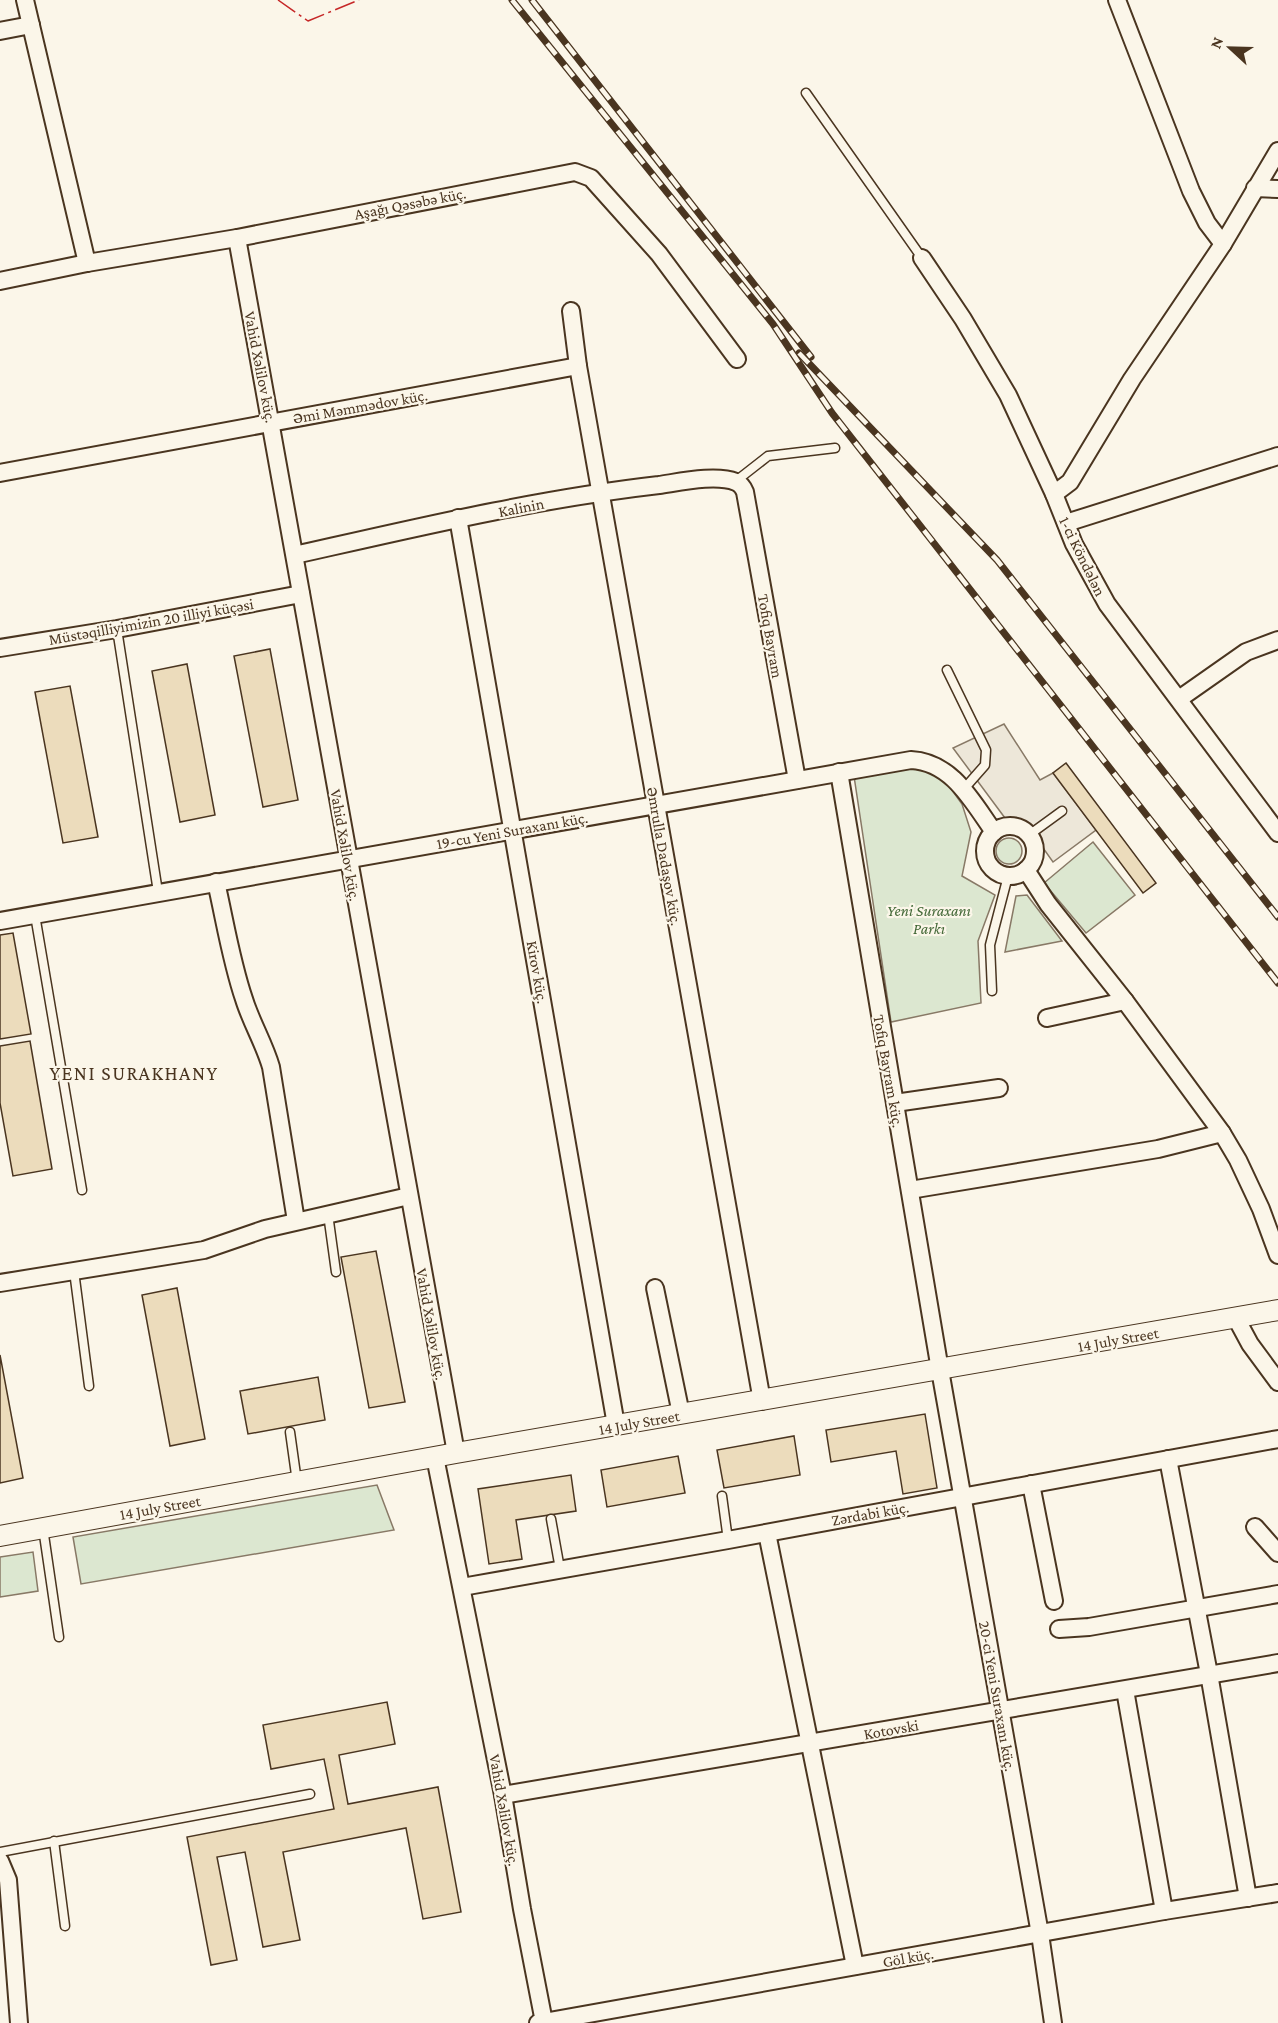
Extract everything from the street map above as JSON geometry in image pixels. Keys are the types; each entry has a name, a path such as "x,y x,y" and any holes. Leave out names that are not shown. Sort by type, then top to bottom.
{"street":[{"path":"25,0 87,263"},
{"path":"1118,0 1191,191 1207,223 1223,244"},
{"path":"0,31 31,25"},
{"path":"1054,494 1070,482 1132,379 1223,244 1278,151"},
{"name":"Aşağı Qəsəbə küç.","path":"0,281 87,263 237,238 575,172 591,178 659,254 737,359"},
{"path":"1255,188 1278,189"},
{"name":"Vahid Xəlilov küç.","path":"237,238 272,422 348,859 456,1453"},
{"name":"1-ci Köndələn","path":"922,258 963,319 1008,395 1088,573 1107,604 1278,833"},
{"name":"Əmrulla Dadaşov küç.","path":"571,311 578,366 762,1401"},
{"name":"Əmi Məmmədov küç.","path":"0,474 578,366"},
{"path":"1066,523 1278,456"},
{"name":"Kalinin","path":"295,555 458,518 601,491 700,480 740,486"},
{"name":"Tofiq Bayram","path":"740,486 796,780"},
{"name":"Kirov küç.","path":"458,518 616,1425"},
{"name":"Müstəqilliyimizin 20 illiyi küçəsi","path":"0,648 117,629 301,594"},
{"path":"1179,699 1246,652 1278,640"},
{"name":"19-cu Yeni Suraxanı küç.","path":"0,921 911,759 923,760 945,770 994,832"},
{"name":"Tofiq Bayram küç.","path":"839,772 940,1370"},
{"path":"1012,826 1029,835 1034,843 1035,853 1026,870 1017,875 1008,876 998,873 991,867 986,858 985,849 988,839 994,832 1002,827 1012,826"},
{"path":"1026,870 1048,904 1125,1001 1222,1133 1238,1160 1261,1209 1278,1254"},
{"path":"216,882 242,996 271,1067 296,1221"},
{"path":"1047,1018 1125,1001"},
{"path":"895,1103 999,1088"},
{"path":"910,1190 1158,1149 1222,1133"},
{"path":"0,1283 204,1251 265,1229 409,1196"},
{"path":"655,1287 681,1414"},
{"name":"14 July Street","path":"0,1536 456,1453 1278,1310"},
{"path":"1236,1318 1250,1344 1278,1382"},
{"name":"20-ci Yeni Suraxanı küç.","path":"940,1370 1040,1934 1053,2023"},
{"name":"Zərdabi küç.","path":"462,1587 1278,1439"},
{"name":"Vahid Xəlilov küç.","path":"435,1457 503,1795 541,2022"},
{"path":"1167,1459 1209,1674 1248,1898"},
{"path":"1031,1484 1054,1601"},
{"path":"1255,1527 1278,1553"},
{"path":"767,1533 855,1966"},
{"path":"1059,1629 1089,1627 1278,1594"},
{"name":"Kotovski","path":"503,1795 1278,1663"},
{"path":"1125,1690 1164,1911"},
{"path":"0,1861 8,1880 6,1922 19,2023"},
{"name":"Göl küç.","path":"541,2022 1164,1911 1278,1893"}],"lane":[{"path":"806,93 922,258"},
{"path":"740,486 768,456 835,448"},
{"path":"117,629 159,892"},
{"path":"947,670 987,750 985,765 963,790"},
{"path":"1029,835 1062,811"},
{"path":"992,991 990,945 1008,876"},
{"path":"35,915 82,1190"},
{"path":"328,1214 336,1272"},
{"path":"74,1271 89,1386"},
{"path":"290,1432 297,1482"},
{"path":"722,1496 728,1540"},
{"path":"551,1520 560,1569"},
{"path":"43,1528 59,1637"},
{"path":"0,1852 310,1794"},
{"path":"54,1841 64,1926"}],"green space":[{"name":"Yeni Suraxanı Parkı","path":"898,766 923,768 944,779 962,804 971,832 962,876 995,895 978,941 981,1003 891,1022 854,776"},
{"path":"1009,838 1018,842 1022,851 1018,860 1009,864 1000,860 996,851 1000,842"},
{"path":"1093,842 1135,895 1086,933 1044,883"},
{"path":"1027,895 1062,941 1005,952 1016,896"},
{"path":"377,1485 394,1530 81,1584 73,1537"},
{"path":"33,1552 38,1591 0,1597 0,1557"}],"shaded area":[{"path":"1004,724 1040,780 1053,773 1096,830 1053,862 1026,824 1005,818 953,748"}],"building":[{"path":"270,649 298,800 263,807 234,656"},
{"path":"187,664 215,815 180,822 152,671"},
{"path":"70,686 98,837 63,843 35,692"},
{"path":"1066,763 1156,883 1143,893 1053,773"},
{"path":"13,933 31,1034 0,1039 0,935"},
{"path":"30,1041 52,1169 13,1176 0,1103 0,1046"},
{"path":"376,1251 405,1402 369,1408 341,1257"},
{"path":"177,1288 205,1439 170,1446 142,1295"},
{"path":"0,1355 23,1478 0,1483"},
{"path":"318,1377 325,1420 248,1434 240,1391"},
{"path":"925,1414 937,1488 903,1494 896,1451 831,1462 826,1430"},
{"path":"794,1436 800,1475 724,1488 717,1450"},
{"path":"678,1456 685,1493 607,1507 601,1470"},
{"path":"571,1475 576,1511 516,1520 522,1559 489,1564 478,1489"},
{"path":"387,1702 395,1744 339,1755 348,1804 438,1787 461,1912 423,1919 406,1828 283,1852 300,1940 263,1947 245,1852 217,1857 237,1960 211,1965 187,1837 334,1809 324,1759 271,1769 263,1725"}],"railway":[{"path":"512,0 773,324 832,413 1278,983"},
{"path":"532,0 811,357"},
{"path":"799,353 997,560 1278,917"}],"power":[{"path":"278,0 308,21 359,0"}],"district":[{"name":"YENI SURAKHANY","path":"134,1073"}]}
